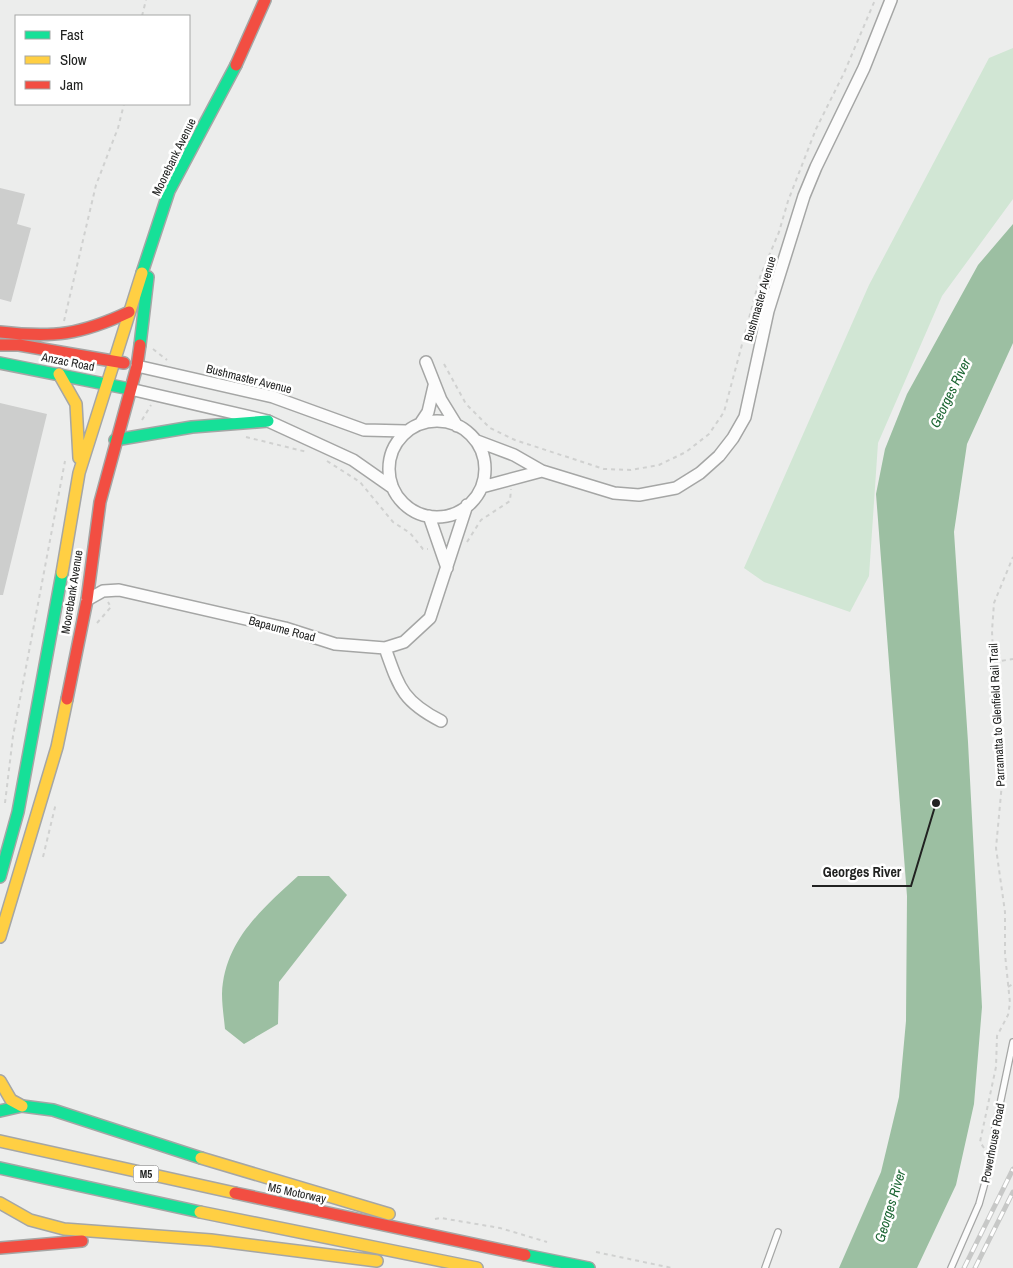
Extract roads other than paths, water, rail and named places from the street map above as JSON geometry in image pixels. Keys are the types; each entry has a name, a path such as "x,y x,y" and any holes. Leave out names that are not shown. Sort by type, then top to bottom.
{"main road":[{"name":"Moorebank Avenue","path":"0,877 18,812 79,473 113,361 169,191 226,86 265,0"},
{"name":"Moorebank Avenue","path":"0,937 57,747 87,600 100,502 115,440 137,366 151,248"},
{"path":"0,332 40,337 78,333 99,327 129,312"},
{"name":"Anzac Road","path":"0,345 19,345 113,361"},
{"name":"Bushmaster Avenue","path":"113,361 137,366"},
{"name":"Anzac Road","path":"0,363 130,389"},
{"path":"58,374 71,390 78,408 79,473"},
{"path":"115,440 141,434 218,423 268,421"},
{"path":"0,1081 11,1100 22,1106"},
{"path":"0,1111 22,1106 53,1110 133,1137 391,1215 444,1238"},
{"name":"M5 Motorway","path":"0,1141 589,1268"},
{"name":"M5","path":"0,1168 285,1230 478,1268"},
{"path":"0,1203 24,1217 54,1228 167,1236 440,1268"},
{"path":"0,1248 167,1236"}],"street":[{"name":"Bushmaster Avenue","path":"476,441 514,455 542,472 614,493 639,495 676,488 700,473 720,456 745,417 768,311 804,196 864,68 891,0"},
{"path":"426,362 444,406 457,426"},
{"name":"Bushmaster Avenue","path":"137,366 273,397 364,430 406,431"},
{"path":"420,424 428,412 435,384"},
{"path":"130,389 268,421 353,460 393,488"},
{"path":"436,420 465,429 476,441 484,456 482,487 460,511 445,516 429,516 414,511 401,501 393,488 389,473 390,457 396,443 406,431 420,424 436,420"},
{"path":"482,487 542,472"},
{"path":"441,720 423,711 405,695 398,684 385,648 404,642 430,618 467,505"},
{"path":"429,516 446,568"},
{"name":"Bapaume Road","path":"87,600 103,591 120,590 285,628 335,644 385,648"}],"lane":[{"name":"Powerhouse Road","path":"951,1268 979,1204 991,1161 995,1128 1013,1043"},
{"path":"765,1268 778,1232"}],"water":[{"name":"Georges River","path":"1013,224 1013,343 967,444 954,532 968,742 982,1007 974,1104 956,1185 917,1268 839,1268 881,1172 899,1097 906,1021 907,896 876,494 885,449 907,394 978,265"},
{"path":"298,876 329,876 347,895 279,982 278,1024 244,1044 225,1029 222,994 224,975 237,942 247,928 271,901"}],"railway":[{"path":"964,1268 1013,1169"},
{"path":"975,1268 1013,1192"}],"place":[{"name":"Georges River","path":"936,803"}]}
